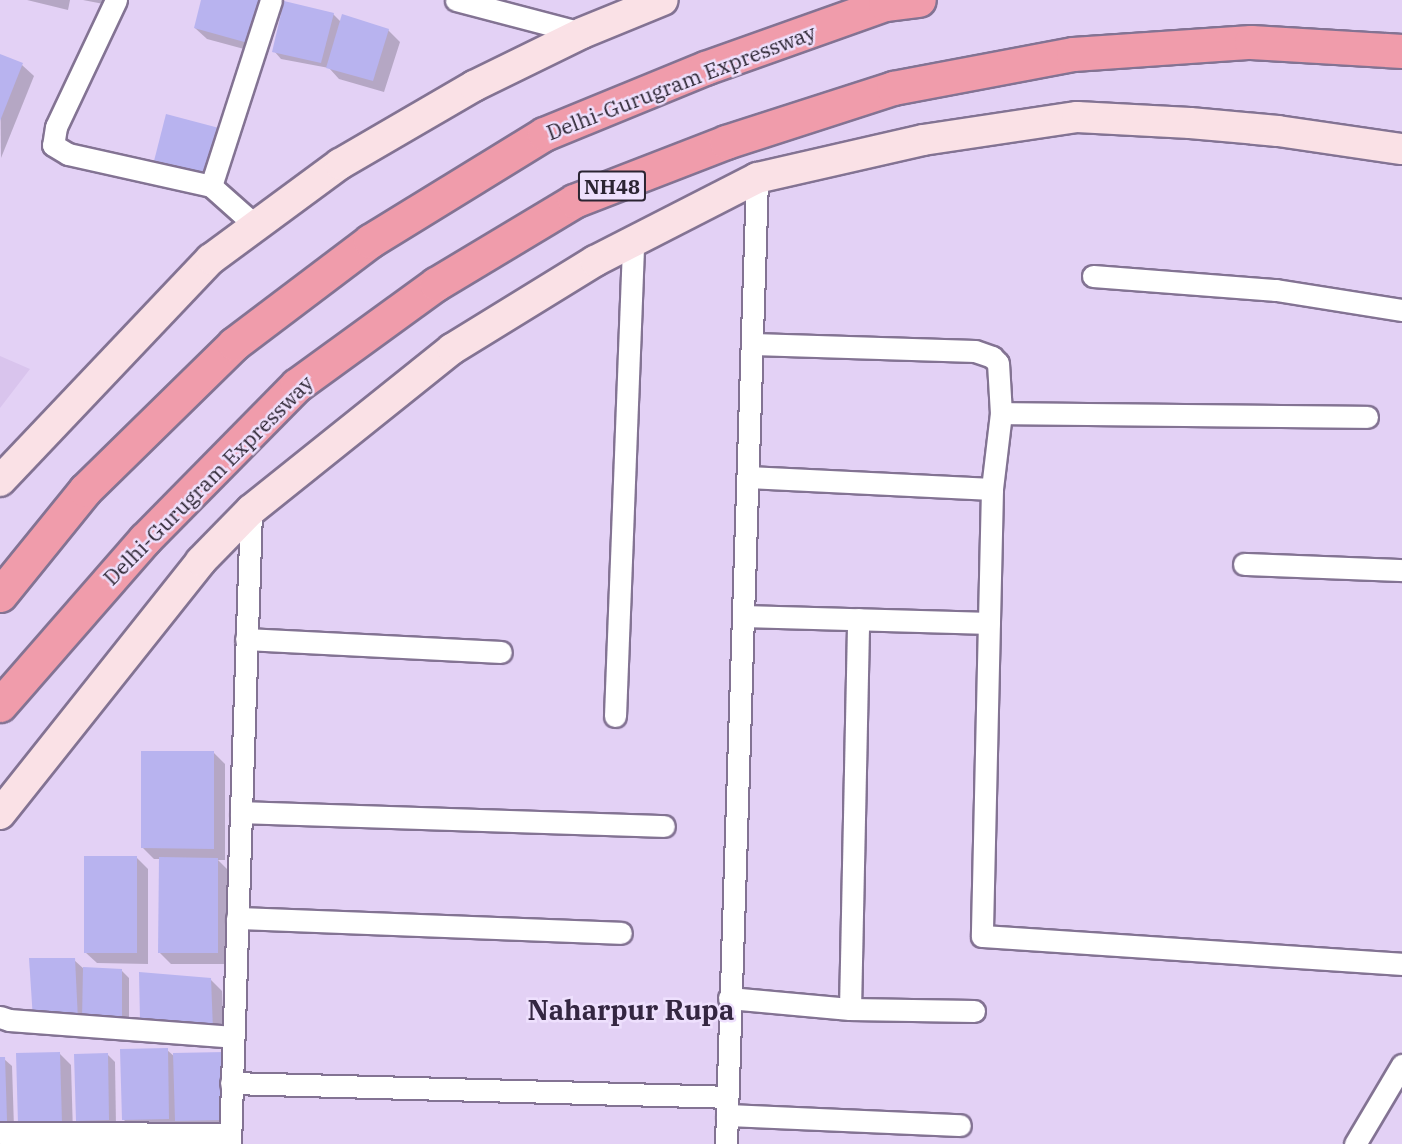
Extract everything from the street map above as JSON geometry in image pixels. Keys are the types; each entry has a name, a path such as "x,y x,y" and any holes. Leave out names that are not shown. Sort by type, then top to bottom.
{"highway":[{"name":"Delhi-Gurugram Expressway","path":"0,595 85,490 234,344 370,241 544,134 705,68 885,4 919,0"},
{"name":"Delhi-Gurugram Expressway","path":"0,705 145,539 297,385 436,284 574,201 726,142 894,88 1072,54 1251,42 1402,51"}],"main road":[{"path":"0,481 212,259 340,164 474,86 582,33 663,0"},
{"path":"0,813 201,561 251,510 452,349 595,261 757,178 923,140 1077,117 1190,123 1278,131 1402,149"}],"street":[{"path":"116,0 56,127 53,146 68,154 211,186 256,226"},
{"path":"211,186 272,0"},
{"path":"456,0 582,33"},
{"path":"726,1144 757,178"},
{"path":"615,716 633,242"},
{"path":"1093,276 1276,290 1402,310"},
{"path":"753,344 975,351 992,357 998,363 1001,374 1001,413 992,489 982,936 1402,964"},
{"path":"1001,413 1367,417"},
{"path":"748,477 992,489"},
{"path":"0,1133 230,1139 251,510"},
{"path":"1244,564 1402,570"},
{"path":"744,616 989,624"},
{"path":"850,1009 858,619"},
{"path":"246,639 501,652"},
{"path":"241,812 664,826"},
{"path":"237,918 621,933"},
{"path":"729,998 850,1009 974,1011"},
{"path":"0,1017 9,1020 233,1037"},
{"path":"1355,1144 1402,1065"},
{"path":"231,1083 727,1106 960,1125"}],"shaded area":[{"path":"0,356 30,369 0,408"}],"building":[{"path":"201,0 259,0 248,43 194,28"},
{"path":"284,1 334,13 321,63 272,52"},
{"path":"342,14 389,29 373,81 326,68"},
{"path":"0,54 23,63 0,121"},
{"path":"166,114 219,128 207,175 154,161"},
{"path":"141,751 214,751 214,849 141,848"},
{"path":"84,856 137,856 137,953 84,953"},
{"path":"159,857 218,858 218,953 158,953"},
{"path":"29,958 75,958 78,1020 33,1019"},
{"path":"83,967 122,969 122,1022 82,1021"},
{"path":"139,972 211,978 213,1030 140,1019"},
{"path":"168,1048 169,1119 122,1120 120,1049"},
{"path":"60,1052 62,1123 18,1124 16,1053"},
{"path":"225,1052 226,1120 175,1121 173,1053"},
{"path":"108,1053 109,1120 76,1121 74,1054"},
{"path":"0,1057 5,1057 7,1121 0,1122"}],"district":[{"name":"Naharpur Rupa","path":"631,1010"}]}
